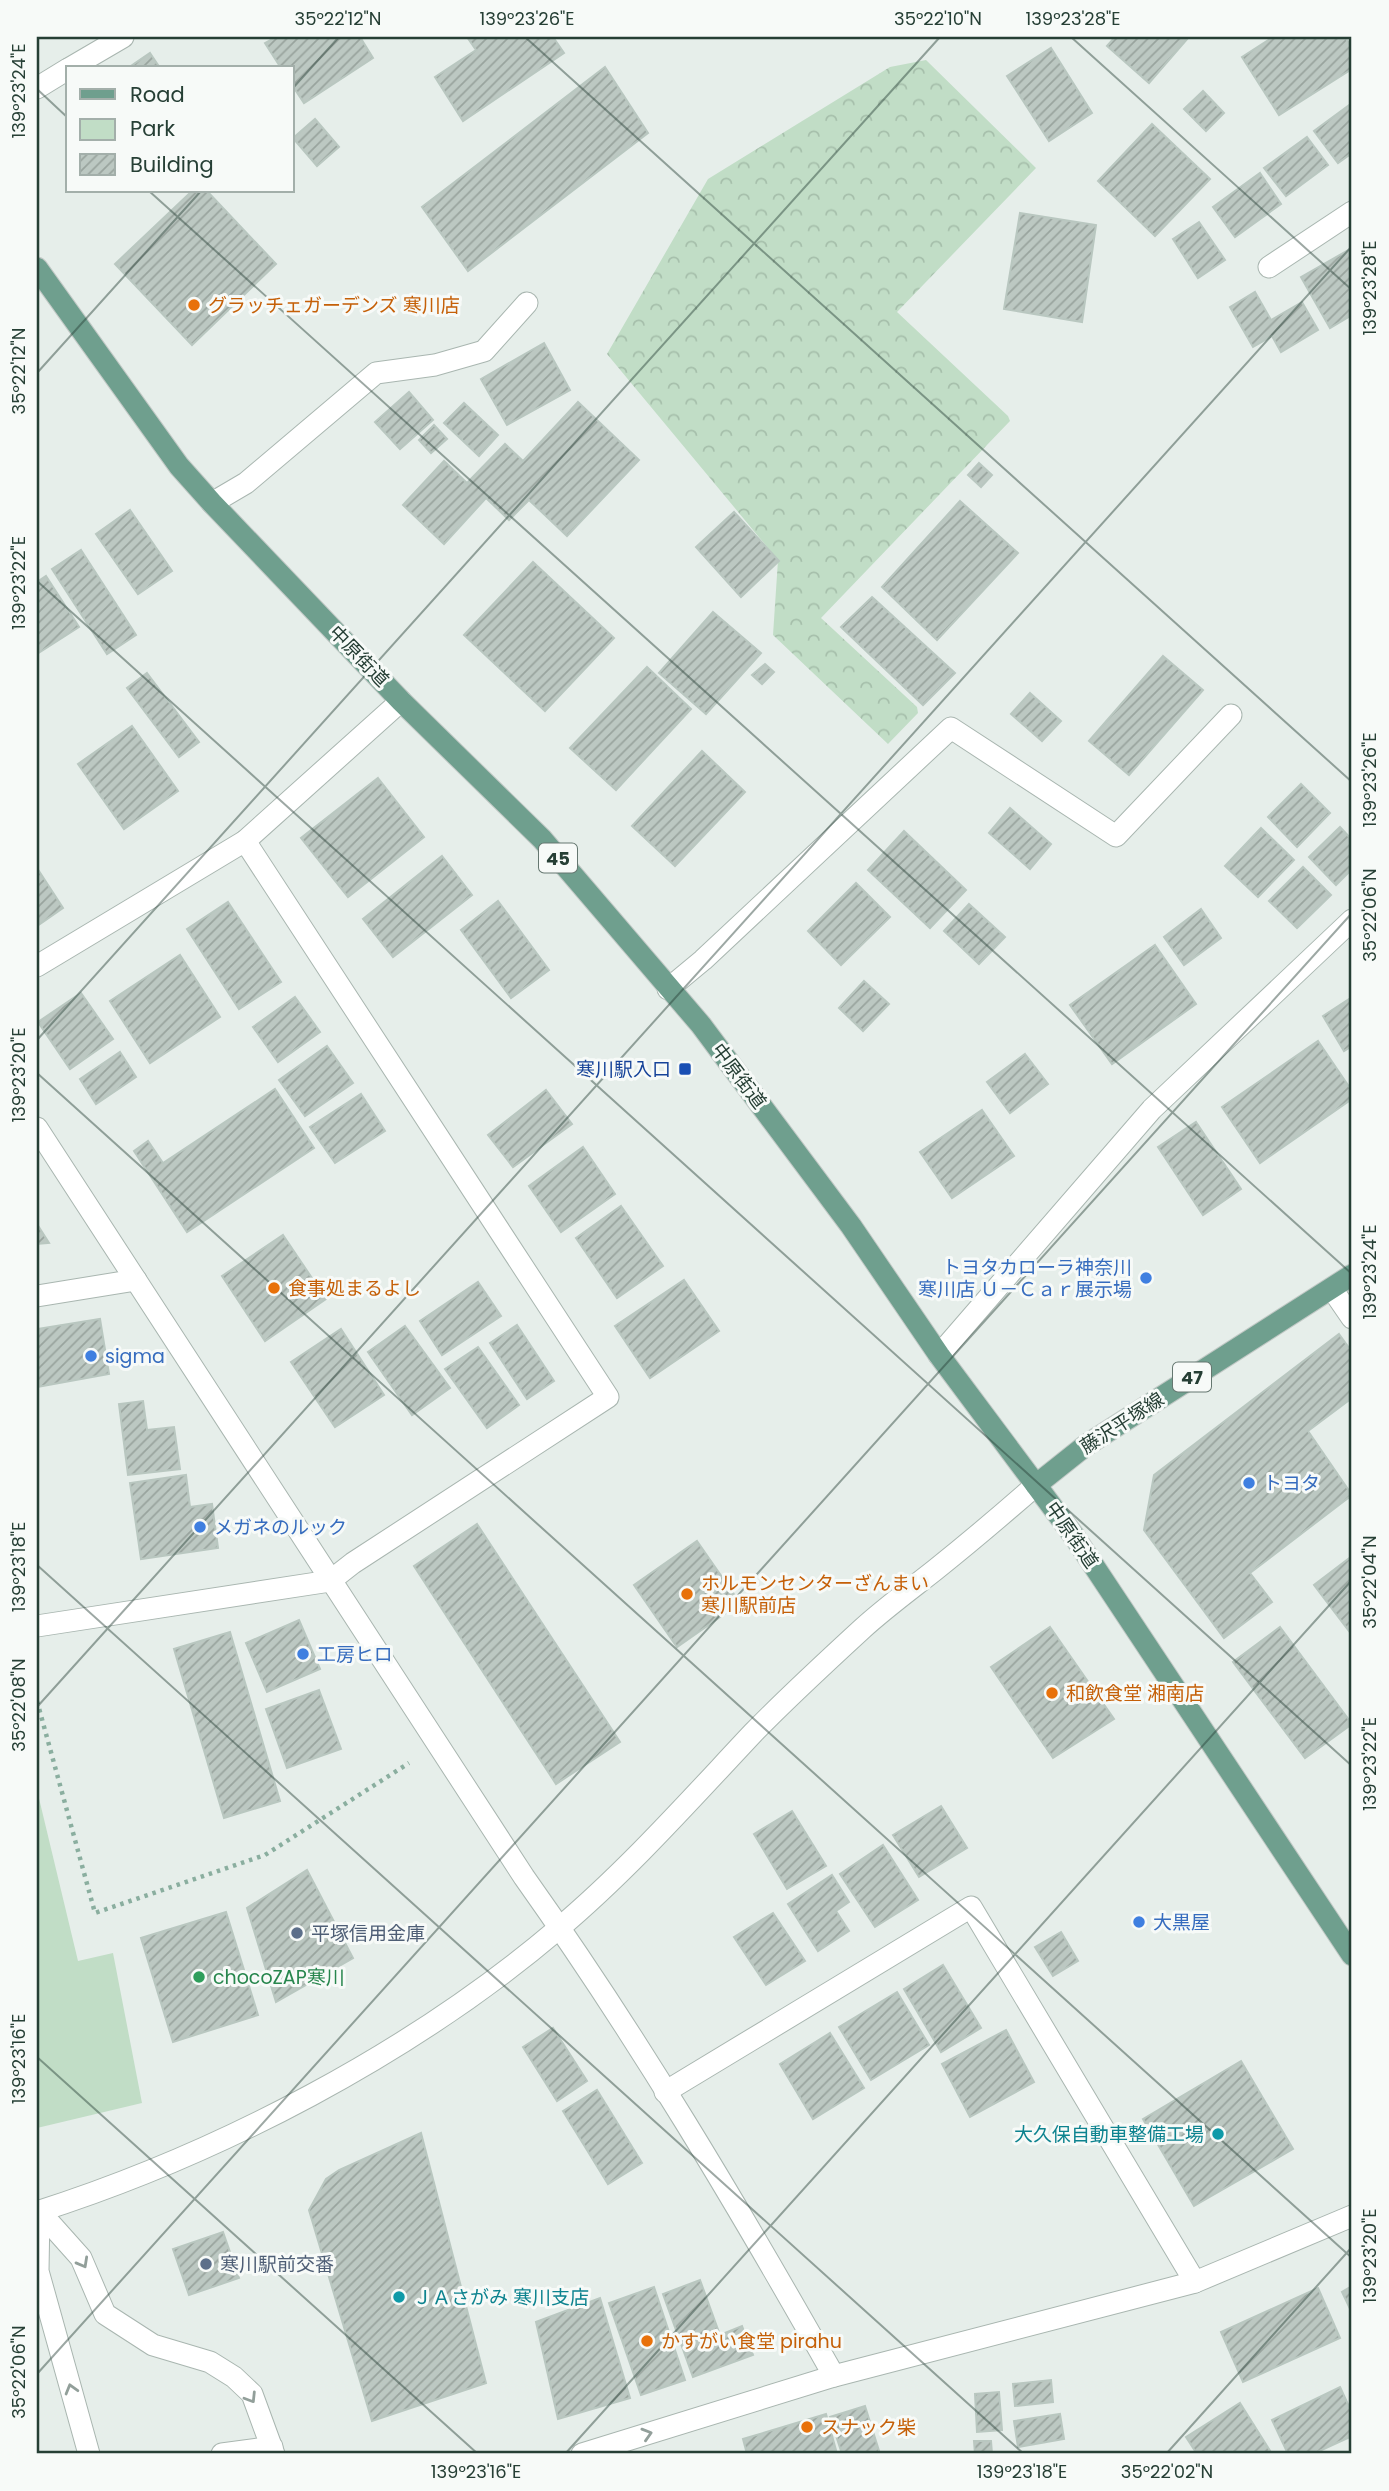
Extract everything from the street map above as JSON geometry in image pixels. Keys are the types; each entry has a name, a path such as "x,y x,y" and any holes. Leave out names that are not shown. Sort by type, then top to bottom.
{"main road":[{"name":"中原街道","path":"37,268 179,466 401,701 542,839 701,1025 851,1226 939,1355 1074,1536 1352,1955"},
{"name":"藤沢平塚線","path":"1036,1485 1085,1446 1352,1275"}],"street":[{"path":"74,66 123,37"},
{"path":"37,88 66,71"},
{"path":"1269,267 1352,212"},
{"path":"212,503 246,483 376,373 435,365 484,351 527,303"},
{"path":"37,967 245,841 401,701"},
{"path":"668,989 703,960 951,729 1116,836 1231,715"},
{"path":"37,1626 330,1581 353,1563 608,1397 245,841"},
{"path":"939,1355 1152,1109 1352,920"},
{"path":"37,1128 665,2092 834,2376"},
{"path":"37,1296 136,1280"},
{"path":"1332,1289 1352,1318"},
{"path":"38,2211 135,2177 237,2134 400,2043 513,1965 560,1928 659,1833 756,1730 866,1626 982,1533 1036,1485"},
{"path":"665,2092 971,1907 1195,2282"},
{"path":"38,2211 81,2258 106,2314 153,2345 210,2362 234,2377 252,2394 273,2451 222,2454"},
{"path":"38,2211 38,2271 89,2454"},
{"path":"582,2454 834,2376 1195,2282 1352,2216"}],"path":[{"path":"37,1701 95,1913 265,1855 415,1759"}],"green space":[{"path":"926,60 1036,168 897,312 1008,416 1010,421 821,618 917,707 918,713 888,744 773,635 778,560 607,354 708,179 890,67"},
{"path":"37,1790 78,1961 113,1953 142,2103 37,2128"}],"building":[{"path":"276,37 360,37 373,58 304,103 294,88 294,66 280,66 265,43"},
{"path":"467,37 553,37 564,53 463,121 435,77 476,50"},
{"path":"1115,37 1188,38 1149,83 1107,46"},
{"path":"1273,37 1345,37 1352,48 1352,69 1279,115 1242,57"},
{"path":"1051,48 1092,113 1049,141 1007,76"},
{"path":"150,53 159,66 131,66"},
{"path":"605,67 648,133 468,271 422,207"},
{"path":"1203,91 1224,113 1206,131 1184,109"},
{"path":"1352,103 1352,153 1338,163 1314,131"},
{"path":"315,119 339,147 317,166 294,137"},
{"path":"1152,124 1210,179 1155,236 1098,181"},
{"path":"1307,137 1328,165 1286,196 1264,168"},
{"path":"1260,173 1281,204 1235,237 1213,207"},
{"name":"グラッチェガーデンズ 寒川店","path":"191,192 208,192 276,264 192,345 115,264"},
{"path":"1020,213 1096,225 1082,322 1004,309"},
{"path":"1199,222 1225,260 1198,278 1173,239"},
{"path":"1352,248 1352,315 1330,328 1301,277"},
{"path":"1255,292 1271,320 1302,302 1318,330 1281,352 1272,336 1253,347 1230,307"},
{"path":"544,343 570,390 507,425 481,379"},
{"path":"409,392 433,420 400,449 375,422"},
{"path":"578,402 639,460 567,536 529,500 509,520 486,498 444,544 403,505 444,461 467,483 505,444 523,461"},
{"path":"464,403 498,435 479,456 444,423"},
{"path":"434,425 447,439 431,453 419,440"},
{"path":"979,463 992,475 981,487 968,475"},
{"path":"960,501 1018,553 937,640 882,587"},
{"path":"130,510 172,571 138,594 96,534"},
{"path":"734,512 779,561 741,597 696,547"},
{"path":"81,550 136,635 107,654 52,569"},
{"path":"533,562 614,638 545,711 464,635"},
{"path":"46,576 79,627 37,654 37,582"},
{"path":"872,597 955,673 923,705 841,627"},
{"path":"713,612 761,653 706,714 659,673"},
{"path":"1163,656 1203,690 1129,775 1089,741"},
{"path":"765,664 774,672 762,684 752,675"},
{"path":"647,667 691,709 616,790 570,748"},
{"path":"147,673 199,742 179,757 127,688"},
{"path":"1030,693 1061,721 1042,741 1011,714"},
{"path":"132,726 178,791 124,829 78,764"},
{"path":"702,751 745,792 675,866 632,826"},
{"path":"378,778 424,837 348,897 301,838"},
{"path":"1301,784 1330,813 1297,847 1268,817"},
{"path":"1010,808 1051,844 1030,869 989,833"},
{"path":"1340,827 1352,840 1352,869 1336,885 1309,857"},
{"path":"1261,828 1294,860 1258,897 1225,866"},
{"path":"904,831 966,890 930,928 868,870"},
{"path":"442,856 472,895 393,957 363,919"},
{"path":"1303,867 1331,895 1297,928 1269,901"},
{"path":"37,868 63,908 37,926"},
{"path":"856,883 890,917 841,965 808,931"},
{"path":"498,901 549,970 511,998 461,930"},
{"path":"228,902 281,982 239,1009 187,929"},
{"path":"969,904 1005,937 979,964 944,931"},
{"path":"1201,909 1221,938 1184,965 1164,937"},
{"path":"1155,945 1196,1004 1112,1064 1070,1005"},
{"path":"180,955 220,1017 150,1063 110,1001"},
{"path":"864,981 889,1004 863,1031 839,1008"},
{"path":"81,993 113,1039 70,1069 38,1022"},
{"path":"295,997 320,1032 278,1062 253,1027"},
{"path":"1352,997 1352,1046 1344,1051 1323,1016"},
{"path":"1318,1041 1352,1091 1352,1099 1260,1163 1222,1107"},
{"path":"327,1046 353,1083 305,1116 279,1080"},
{"path":"120,1052 136,1077 96,1104 80,1079"},
{"path":"1025,1054 1048,1084 1010,1113 987,1082"},
{"path":"275,1089 314,1148 187,1232 134,1151 148,1141 163,1163"},
{"path":"546,1090 572,1124 513,1167 488,1135"},
{"path":"361,1094 385,1131 335,1163 310,1127"},
{"path":"982,1110 1014,1156 952,1198 920,1152"},
{"path":"1196,1122 1241,1189 1203,1215 1158,1147"},
{"path":"583,1147 615,1194 561,1232 529,1186"},
{"path":"621,1206 663,1266 617,1298 576,1238"},
{"path":"37,1224 49,1243 37,1244"},
{"name":"食事処まるよし","path":"283,1235 326,1299 265,1341 222,1276"},
{"path":"684,1280 719,1331 650,1378 615,1326"},
{"path":"478,1282 501,1316 442,1355 420,1321"},
{"path":"100,1319 109,1374 37,1387 37,1329"},
{"path":"517,1325 554,1381 527,1399 490,1343"},
{"path":"405,1326 450,1388 412,1415 368,1352"},
{"path":"341,1329 384,1395 335,1427 291,1362"},
{"name":"トヨタ","path":"1339,1334 1352,1352 1352,1398 1308,1431 1352,1495 1250,1573 1272,1602 1224,1638 1144,1530 1154,1475"},
{"path":"478,1347 519,1405 487,1428 445,1369"},
{"path":"143,1401 147,1430 174,1427 180,1469 128,1475 119,1404"},
{"path":"186,1475 190,1507 212,1504 218,1548 141,1559 130,1483"},
{"path":"477,1524 620,1742 556,1784 414,1566"},
{"name":"ホルモンセンターざんまい 寒川駅前店","path":"697,1541 740,1603 677,1647 634,1585"},
{"path":"1352,1556 1352,1635 1314,1585"},
{"path":"299,1620 320,1669 267,1692 246,1643"},
{"name":"和飲食堂 湘南店","path":"1050,1627 1114,1719 1053,1758 991,1667"},
{"path":"1280,1627 1352,1724 1305,1758 1233,1662"},
{"path":"230,1632 280,1801 224,1818 174,1649"},
{"path":"319,1690 341,1749 287,1768 266,1709"},
{"path":"941,1806 967,1848 919,1877 893,1835"},
{"path":"792,1811 826,1866 787,1889 754,1834"},
{"path":"883,1845 918,1900 875,1927 840,1874"},
{"name":"平塚信用金庫","path":"307,1870 353,1958 276,2002 247,1908"},
{"path":"832,1875 849,1902 836,1911 849,1931 818,1951 788,1904"},
{"name":"chocoZAP寒川","path":"226,1912 258,2015 173,2042 141,1938"},
{"path":"773,1913 805,1961 766,1985 734,1937"},
{"path":"1061,1932 1078,1961 1053,1976 1035,1947"},
{"path":"943,1965 981,2028 941,2052 904,1989"},
{"path":"897,1992 929,2045 871,2080 839,2027"},
{"path":"553,2028 587,2081 557,2101 523,2047"},
{"path":"1006,2030 1034,2082 970,2117 942,2064"},
{"path":"830,2033 864,2088 813,2119 780,2064"},
{"name":"大久保自動車整備工場","path":"1241,2061 1293,2149 1194,2206 1143,2119"},
{"path":"597,2090 642,2163 608,2184 563,2111"},
{"name":"ＪＡさがみ 寒川支店","path":"421,2133 486,2383 372,2421 309,2210 326,2179 339,2170"},
{"name":"寒川駅前交番","path":"223,2232 239,2278 189,2295 173,2249"},
{"path":"700,2280 720,2335 742,2326 753,2355 693,2377 663,2294"},
{"path":"1352,2286 1352,2313 1342,2292"},
{"name":"かすがい食堂 pirahu","path":"654,2287 685,2380 641,2395 609,2303"},
{"path":"1318,2288 1340,2338 1243,2382 1221,2332"},
{"path":"600,2298 630,2398 558,2419 536,2322"},
{"path":"1051,2380 1053,2402 1015,2406 1013,2384"},
{"path":"1340,2387 1352,2413 1352,2436 1313,2454 1288,2454 1272,2420"},
{"path":"999,2392 1002,2430 977,2432 975,2394"},
{"path":"1240,2403 1272,2454 1197,2454 1186,2437"},
{"path":"865,2406 880,2454 842,2454 830,2417"},
{"name":"スナック柴","path":"826,2414 836,2450 824,2454 747,2454 743,2439"},
{"path":"1060,2414 1064,2439 1018,2447 1014,2421"},
{"path":"974,2441 991,2441 992,2454 975,2454"}],"place":[{"name":"グラッチェガーデンズ 寒川店","path":"194,305"},
{"name":"寒川駅入口","path":"685,1069"},
{"name":"トヨタカローラ神奈川 寒川店 Ｕ－Ｃａｒ展示場","path":"1146,1278"},
{"name":"食事処まるよし","path":"274,1288"},
{"name":"sigma","path":"91,1356"},
{"name":"トヨタ","path":"1249,1483"},
{"name":"メガネのルック","path":"200,1527"},
{"name":"ホルモンセンターざんまい 寒川駅前店","path":"687,1594"},
{"name":"工房ヒロ","path":"303,1654"},
{"name":"和飲食堂 湘南店","path":"1052,1693"},
{"name":"大黒屋","path":"1139,1922"},
{"name":"平塚信用金庫","path":"297,1933"},
{"name":"chocoZAP寒川","path":"199,1977"},
{"name":"大久保自動車整備工場","path":"1218,2134"},
{"name":"寒川駅前交番","path":"206,2264"},
{"name":"ＪＡさがみ 寒川支店","path":"399,2297"},
{"name":"かすがい食堂 pirahu","path":"647,2341"},
{"name":"スナック柴","path":"807,2427"}]}
